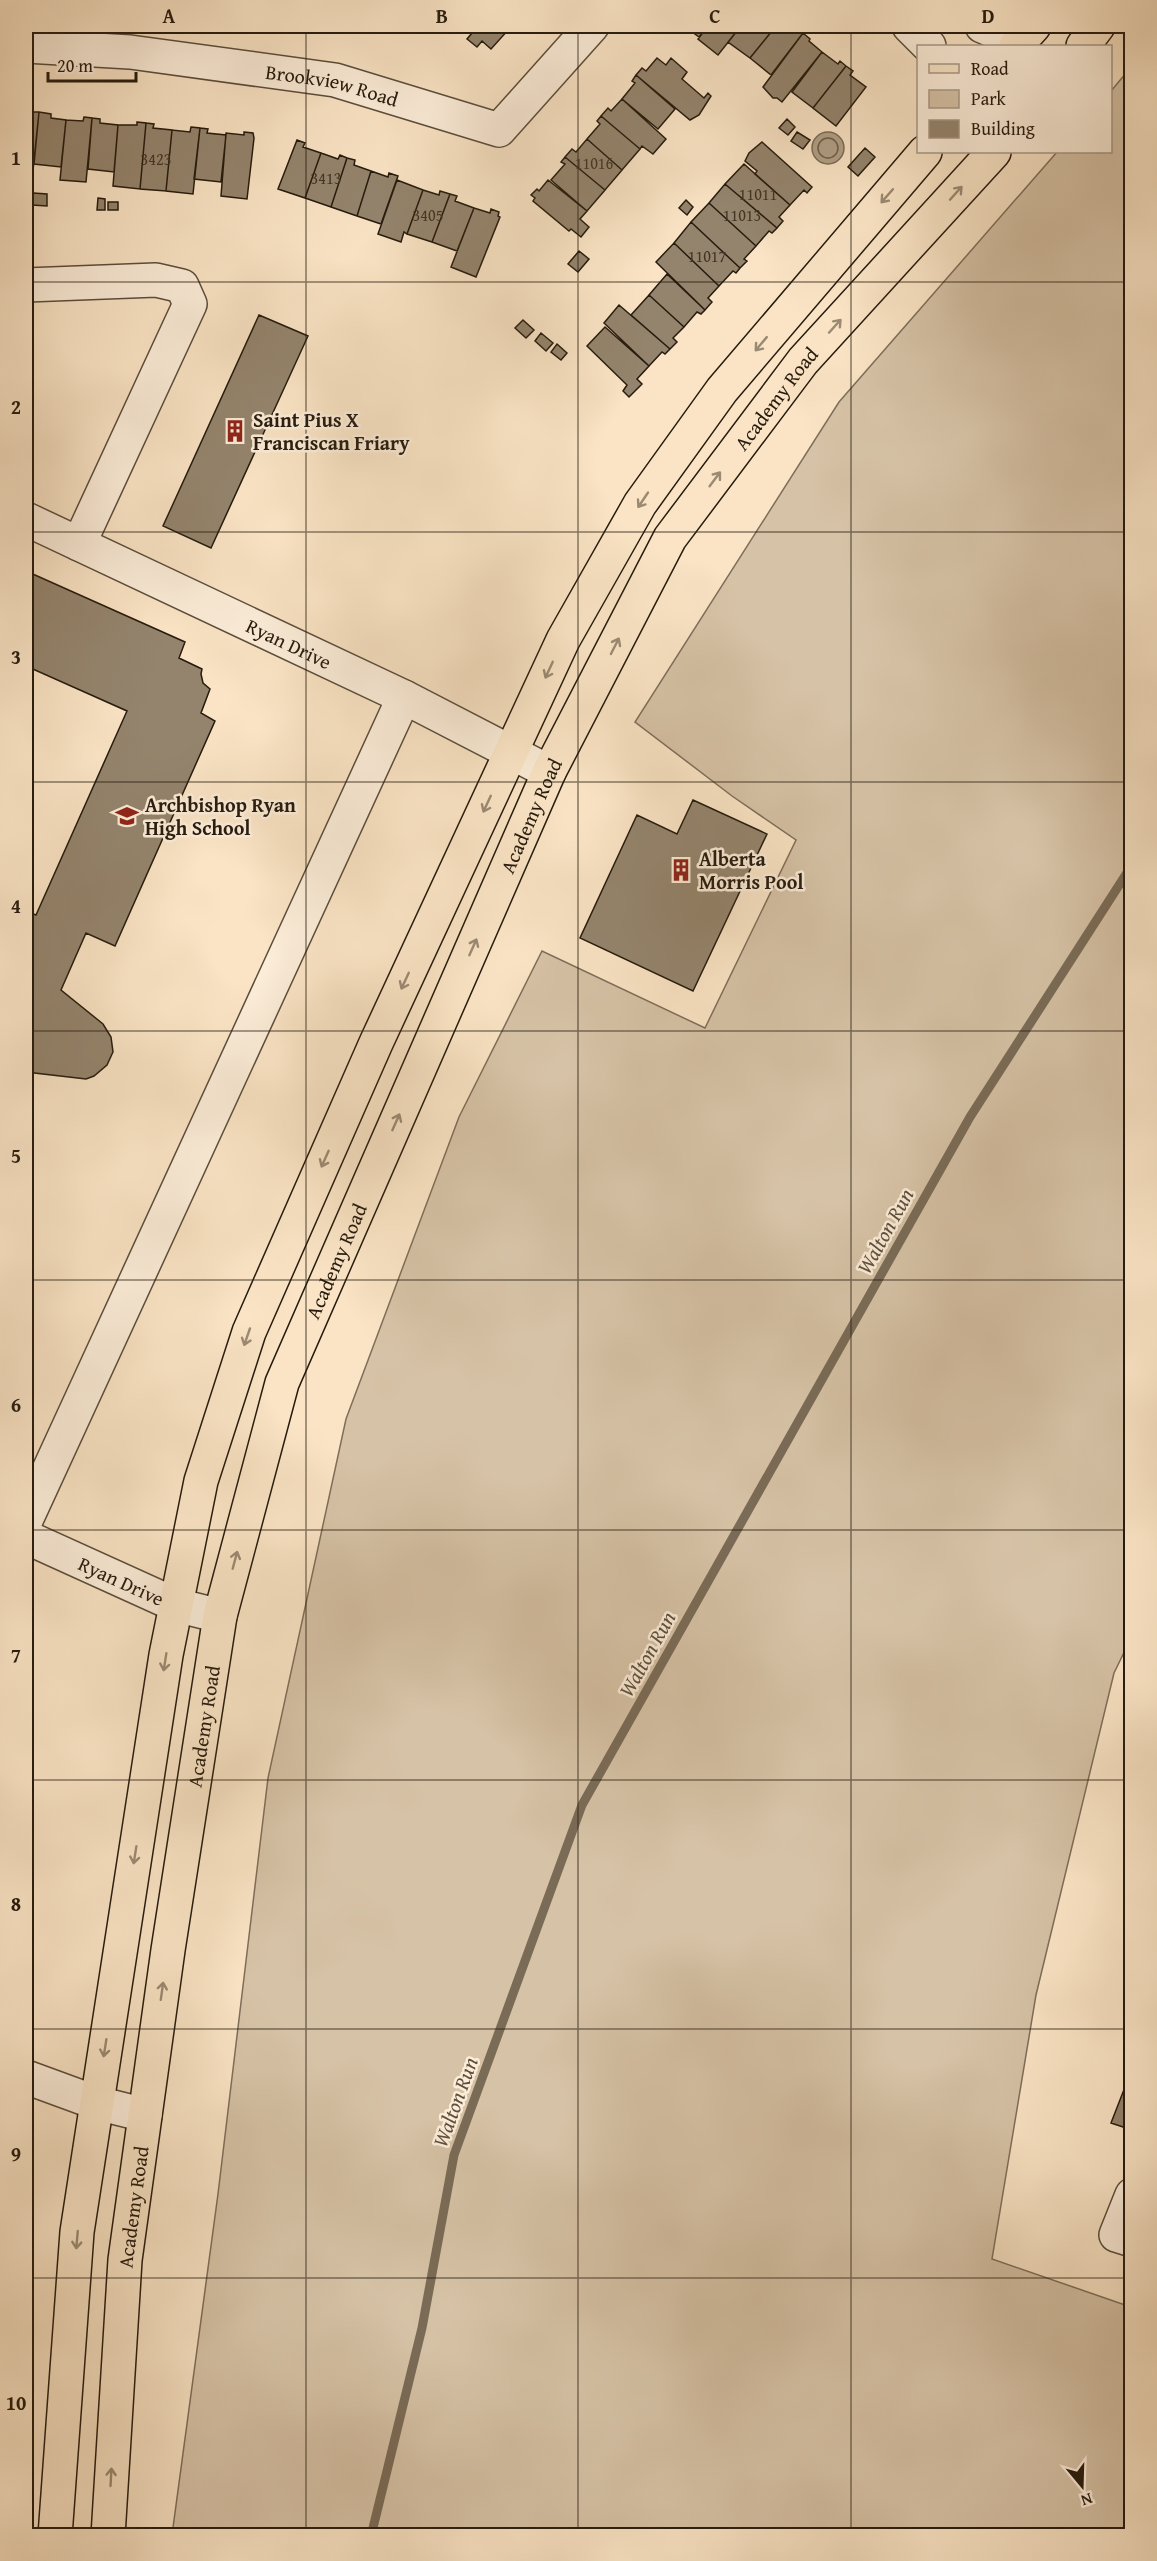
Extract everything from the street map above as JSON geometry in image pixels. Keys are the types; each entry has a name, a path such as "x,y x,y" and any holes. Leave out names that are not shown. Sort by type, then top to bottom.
{"main road":[{"path":"1084,45 1098,26"},
{"path":"55,2535 77,2232 166,1655 201,1481 249,1332 376,1043 563,640 640,504 722,390 924,153"},
{"name":"Academy Road","path":"108,2535 125,2260 168,1950 220,1616 282,1383 549,772 670,538 803,361 993,153"}],"street":[{"name":"Brookview Road","path":"26,46 130,52 335,80 499,130 592,26"},
{"path":"909,26 928,45"},
{"path":"982,26 1023,40"},
{"path":"26,285 156,280 182,286 190,304 79,544"},
{"name":"Ryan Drive","path":"26,519 404,697 549,772"},
{"path":"26,1520 404,697"},
{"name":"Ryan Drive","path":"26,1537 176,1605 220,1616"},
{"path":"26,2077 97,2103 145,2115"},
{"path":"1131,2195 1116,2235 1131,2240"}],"green space":[{"path":"1131,67 1131,1638 1114,1673 1036,1995 992,2259 1131,2307 1130,2536 172,2535 218,2194 268,1778 346,1419 459,1117 542,951 705,1028 796,840 732,796 635,722 839,402 1056,153 1112,153 1112,90"}],"water":[{"path":"828,132 839,137 844,148 839,159 828,164 817,159 812,148 817,137"}],"building":[{"path":"464,26 507,26 510,28 491,49 482,41 477,47 467,39 472,33"},
{"path":"684,26 708,26 699,37"},
{"path":"708,26 741,26 718,55 698,39"},
{"path":"741,26 776,26 750,58 728,42"},
{"path":"776,26 789,26 803,33 771,75 750,58"},
{"path":"803,33 822,52 782,102 773,98 763,87"},
{"path":"822,52 838,64 840,61 846,66 813,108 792,92"},
{"path":"657,58 666,65 671,58 687,72 682,79 704,98 708,93 711,96 699,115 690,120 636,75 642,68 646,71"},
{"path":"846,66 853,71 850,75 866,87 836,126 813,108"},
{"path":"636,75 675,109 658,129 622,99 635,83 632,81"},
{"path":"622,99 666,139 653,154 642,146 640,149 601,116 608,108 611,111"},
{"path":"31,112 39,112 32,180 26,180 26,114 30,116"},
{"path":"39,112 51,114 51,118 66,120 61,167 34,164"},
{"path":"601,116 640,149 622,170 587,139 600,124 597,121"},
{"path":"84,117 92,118 86,182 60,180 66,120 83,121"},
{"path":"92,118 100,119 100,123 118,125 114,172 88,169"},
{"path":"787,119 795,127 788,135 779,128"},
{"path":"137,122 146,123 140,189 113,186 118,125 137,125"},
{"path":"146,123 154,124 153,128 172,130 166,191 140,189"},
{"path":"191,127 200,128 193,194 166,191 172,130 190,132"},
{"path":"200,128 208,129 207,133 226,135 221,182 194,179"},
{"path":"244,132 253,133 254,138 247,199 221,196 226,133 244,135"},
{"path":"797,132 810,140 803,149 791,141"},
{"path":"587,139 622,170 605,190 565,157 572,149 576,152"},
{"path":"297,140 305,143 303,147 321,153 305,198 278,189"},
{"path":"762,142 812,187 807,193 804,190 790,205 755,174 757,171 745,161 749,153"},
{"path":"865,148 875,157 858,176 848,167"},
{"path":"321,153 338,159 340,155 347,158 331,207 305,198"},
{"path":"565,157 605,190 587,211 551,180 565,164 561,162"},
{"path":"347,158 355,160 354,165 371,171 357,216 331,207"},
{"path":"744,164 790,205 779,217 783,221 777,228 725,184"},
{"path":"371,171 388,177 389,173 398,176 381,224 357,216"},
{"path":"397,180 423,190 407,234 404,232 401,242 378,234"},
{"path":"548,180 587,211 580,219 589,227 581,237 571,229 569,231 533,201 535,198 531,195 537,189 539,191"},
{"path":"725,184 777,228 772,233 769,231 756,246 709,203"},
{"path":"423,190 439,195 440,191 450,194 432,242 407,234"},
{"path":"33,193 47,194 47,206 32,205"},
{"path":"450,194 457,196 455,201 474,208 457,251 432,242"},
{"path":"98,198 105,199 105,210 97,210"},
{"path":"686,200 693,207 687,215 679,208"},
{"path":"108,202 118,202 118,210 108,210"},
{"path":"709,203 756,246 744,259 747,261 740,268 691,222"},
{"path":"474,208 490,213 491,209 499,212 500,217 476,277 451,267"},
{"path":"691,222 740,268 736,273 733,271 719,286 674,243"},
{"path":"674,243 719,286 708,298 712,302 705,310 656,262"},
{"path":"579,251 589,259 578,272 568,264"},
{"path":"667,274 705,310 701,314 697,312 684,327 649,295"},
{"path":"649,295 684,327 673,338 677,342 670,349 631,315"},
{"path":"619,305 670,349 665,354 662,352 649,366 604,323"},
{"name":"Saint Pius X Franciscan Friary","path":"259,315 308,336 211,548 163,526"},
{"path":"523,320 534,330 526,338 515,328"},
{"path":"605,327 649,366 637,379 642,384 629,397 623,391 627,385 587,346"},
{"path":"541,333 553,343 546,351 535,341"},
{"path":"557,344 567,353 561,360 551,352"},
{"name":"Archbishop Ryan High School","path":"26,571 185,642 179,658 202,669 203,683 210,689 201,713 215,721 115,946 86,933 61,990 103,1024 111,1037 113,1052 107,1065 94,1076 86,1079 26,1072 26,911 36,915 127,711 26,666"},
{"name":"Alberta Morris Pool","path":"693,800 767,834 693,991 580,938 637,815 677,834"},
{"path":"1132,2069 1132,2130 1111,2123"}],"waterway":[{"name":"Walton Run","path":"371,2536 422,2328 454,2155 582,1805 970,1117 1132,865"}],"place":[{"name":"Saint Pius X Franciscan Friary","path":"235,431"},
{"name":"Archbishop Ryan High School","path":"127,816"},
{"name":"Alberta Morris Pool","path":"681,870"}]}
